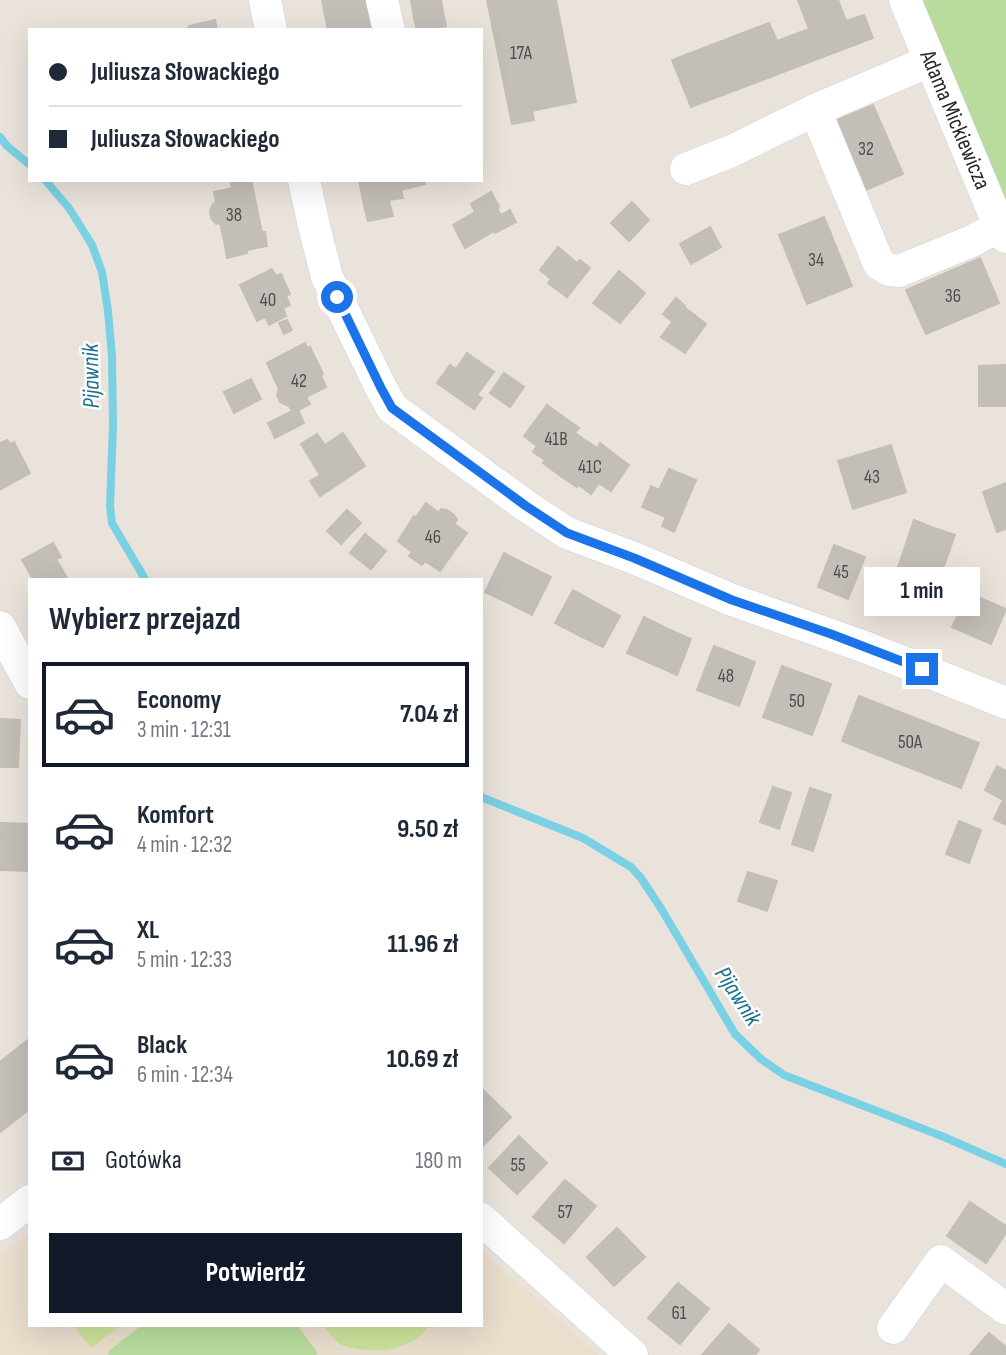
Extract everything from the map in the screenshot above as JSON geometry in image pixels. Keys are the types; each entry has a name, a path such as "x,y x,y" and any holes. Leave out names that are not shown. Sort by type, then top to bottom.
{"street":[{"path":"265,0 271,28"},
{"path":"382,0 389,28"},
{"name":"Adama Mickiewicza","path":"905,0 1003,232"},
{"path":"686,169 930,61"},
{"path":"815,110 879,264 888,270 899,271 972,241 1003,232"},
{"path":"303,182 327,277 392,408 567,533 732,600 865,647 1006,703"},
{"path":"0,627 28,678"},
{"path":"0,1224 28,1203"},
{"path":"483,1221 632,1355"},
{"path":"894,1328 941,1261 1006,1310"}],"shaded area":[{"path":"28,1234 28,1327 483,1327 483,1251 599,1355 0,1355 0,1255"}],"green space":[{"path":"906,0 1006,0 1006,237"},
{"path":"75,1327 118,1327 91,1348"},
{"path":"139,1327 298,1327 318,1353 108,1355 110,1350"},
{"path":"325,1327 428,1327 412,1341 390,1349 353,1348 341,1345"}],"building":[{"path":"322,0 367,0 373,28 328,28"},
{"path":"411,0 441,0 412,6"},
{"path":"441,0 443,12 414,18 412,6"},
{"path":"487,0 534,0 555,106 532,111 534,120 512,124"},
{"path":"534,0 556,0 576,102 555,106"},
{"path":"798,0 838,0 846,21 864,15 873,38 691,107 672,60 769,23 777,41 809,29"},
{"path":"443,12 446,26 416,28 414,18"},
{"path":"215,20 217,28 189,28"},
{"path":"873,105 903,174 859,193 830,123"},
{"path":"230,182 252,182 252,184 232,188"},
{"path":"359,182 424,182 401,190 403,198 389,200 390,205 365,210"},
{"path":"252,184 262,233 224,240 220,223 216,224 211,218 210,211 216,203 214,192"},
{"path":"491,192 501,215 510,210 516,222 465,248 453,225 475,212 471,204"},
{"path":"632,202 649,220 629,241 611,223"},
{"path":"390,205 393,216 368,221 365,210"},
{"path":"824,217 852,286 807,304 779,235"},
{"path":"710,227 721,247 691,264 680,244"},
{"path":"265,232 267,246 227,258 224,240"},
{"path":"558,247 577,263 580,260 590,268 567,297 548,283 551,279 540,270"},
{"path":"980,258 999,303 926,334 906,290"},
{"path":"272,269 276,276 281,274 290,294 286,296 290,305 283,308 286,316 269,325 265,317 257,321 240,285"},
{"path":"619,271 645,293 620,323 593,303"},
{"path":"676,298 685,306 673,322 663,314"},
{"path":"684,307 706,324 685,353 661,337"},
{"path":"287,320 292,330 284,334 279,323"},
{"path":"305,343 307,348 310,347 323,374 321,376 326,387 306,397 310,404 293,413 289,406 280,402 277,395 279,389 267,363"},
{"path":"467,353 494,372 477,395 482,398 474,409 437,383 450,365 456,369"},
{"path":"1006,365 1006,406 979,406 979,366"},
{"path":"504,373 524,387 510,407 490,393"},
{"path":"251,379 261,399 234,413 224,392"},
{"path":"547,405 579,428 575,433 588,442 562,477 543,463 545,460 533,452 537,446 524,436"},
{"path":"298,410 304,423 275,438 268,423"},
{"path":"343,433 365,466 320,496 310,481 320,475 301,444 317,434 325,445"},
{"path":"7,440 10,444 14,442 30,473 1,489 0,443"},
{"path":"588,442 597,448 600,443 618,457 591,494 562,477"},
{"path":"891,445 906,492 853,509 838,461"},
{"path":"618,457 629,465 611,491 599,483"},
{"path":"669,469 696,480 674,532 662,526 666,517 642,507 651,486 659,490"},
{"path":"1006,483 1006,529 997,532 983,492"},
{"path":"426,503 439,513 441,509 454,515 457,520 454,524 467,533 440,571 425,561 422,565 409,556 412,552 398,541"},
{"path":"347,510 361,523 341,544 327,531"},
{"path":"914,520 934,528 910,598 890,591"},
{"path":"934,528 955,535 930,605 910,598"},
{"path":"365,534 386,551 371,569 350,553"},
{"path":"53,543 61,557 56,559 67,578 32,578 22,560"},
{"path":"834,545 865,557 848,599 818,587"},
{"path":"504,553 529,566 510,604 485,592"},
{"path":"529,566 551,577 532,615 510,604"},
{"path":"573,590 596,603 580,636 555,623"},
{"path":"969,593 1006,609 991,644 952,627"},
{"path":"596,603 620,616 603,647 580,636"},
{"path":"644,617 668,629 652,664 627,653"},
{"path":"668,629 691,639 677,675 652,664"},
{"path":"714,646 755,662 739,706 697,690"},
{"path":"782,666 831,684 812,735 763,717"},
{"path":"859,696 979,743 961,788 842,741"},
{"path":"0,719 20,720 18,767 0,767"},
{"path":"997,766 1006,771 1006,825 994,819 1003,800 985,790"},
{"path":"773,787 791,793 779,829 760,822"},
{"path":"810,788 831,795 813,851 792,844"},
{"path":"959,821 981,830 969,863 946,854"},
{"path":"1,823 28,824 28,871 0,870"},
{"path":"748,872 777,881 767,911 738,901"},
{"path":"28,1040 28,1111 0,1132 0,1062"},
{"path":"483,1090 511,1117 483,1146"},
{"path":"519,1136 547,1163 517,1194 489,1168"},
{"path":"565,1180 596,1206 564,1243 533,1217"},
{"path":"970,1202 1006,1226 1006,1233 986,1263 947,1236"},
{"path":"617,1228 645,1257 614,1286 587,1257"},
{"path":"678,1283 709,1309 680,1344 648,1318"},
{"path":"729,1324 759,1350 755,1355 702,1355"},
{"path":"989,1333 1006,1347 1006,1355 970,1355"}],"waterway":[{"name":"Pijawnik","path":"0,137 28,163"},
{"name":"Pijawnik","path":"47,182 69,208 92,245 102,272 112,356 112,523 144,578"},
{"name":"Pijawnik","path":"483,798 583,838 631,867 662,910 735,1034 761,1059 784,1075 1006,1164"}],"route":[{"path":"337,297 392,408 567,533 732,600 922,669"}]}
